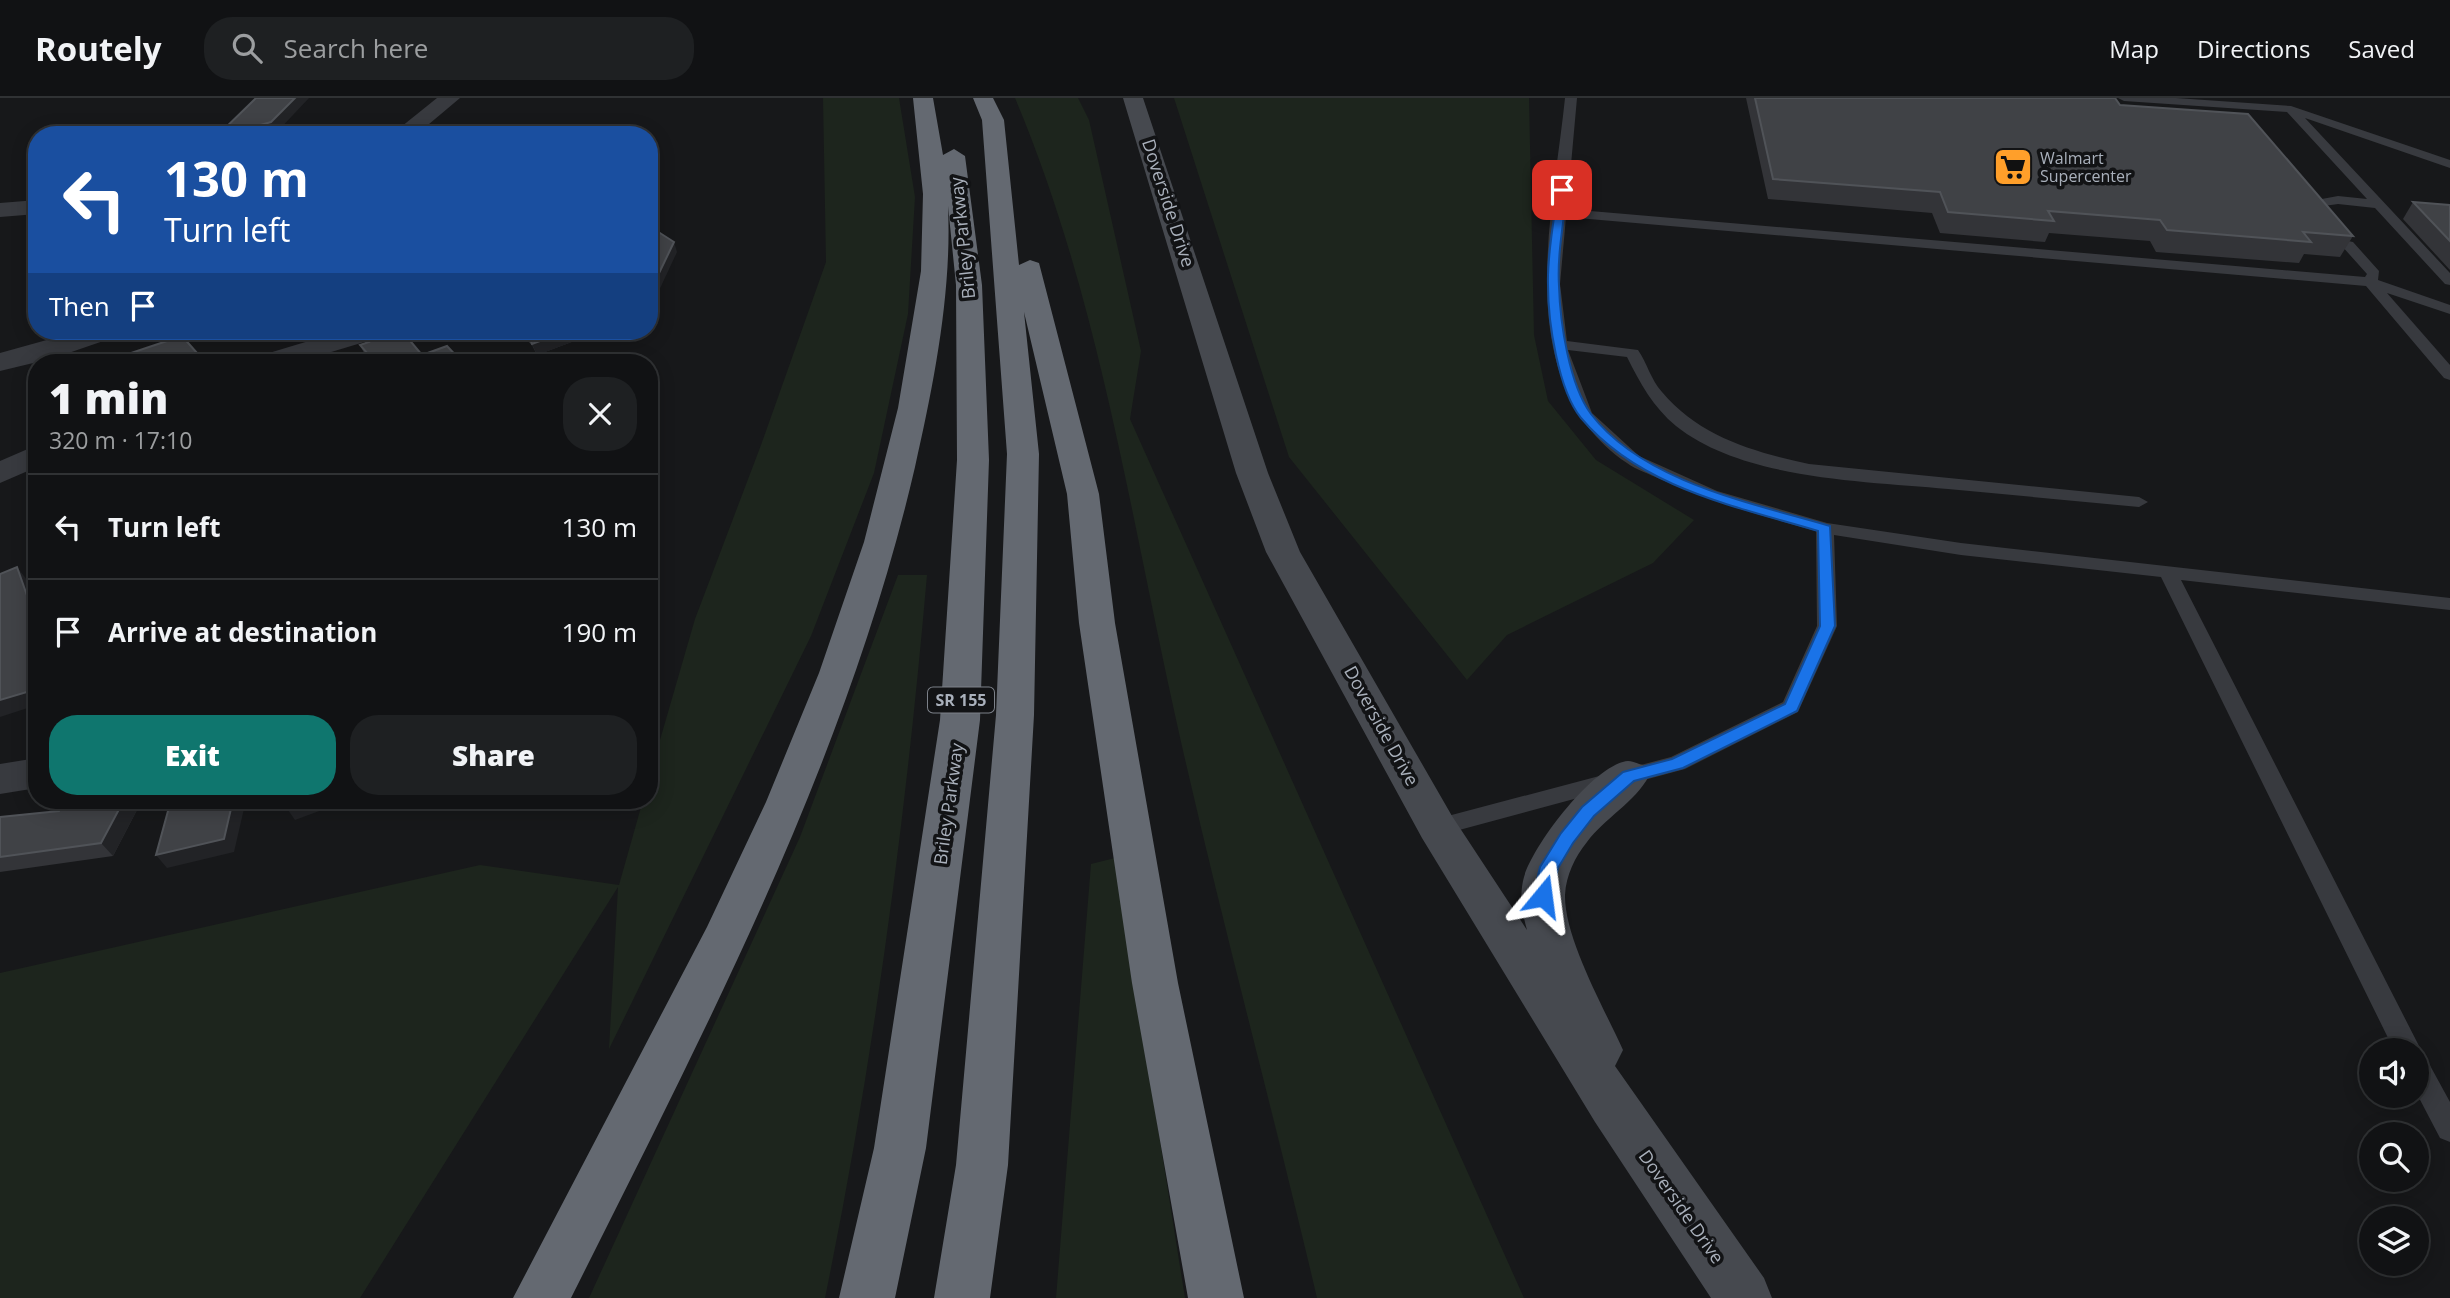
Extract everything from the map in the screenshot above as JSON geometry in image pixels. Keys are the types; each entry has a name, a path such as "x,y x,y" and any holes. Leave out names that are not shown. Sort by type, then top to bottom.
{"highway":[{"path":"541,1298 770,846 827,701 868,579 891,502 911,415 934,268 932,152 923,98"},
{"name":"Briley Parkway","path":"867,1298 900,1149 960,720 973,460 969,285 955,159 935,98"},
{"path":"988,109 1022,207 1035,302 1083,495 1097,623 1155,983 1216,1298"},
{"name":"SR 155","path":"962,1298 983,1151 1015,715 1023,454 988,109"}],"street":[{"path":"414,126 450,98"},
{"name":"Doverside Drive","path":"1133,98 1252,473 1283,552 1437,827 1645,1155 1744,1298"},
{"path":"0,210 28,208"},
{"path":"35,354 79,340"},
{"path":"276,354 334,340"},
{"path":"0,362 28,356"},
{"path":"0,473 28,459"},
{"path":"0,779 28,775"},
{"path":"1629,776 1588,812 1567,838 1549,867 1543,896 1552,937 1645,1155"}],"lane":[{"path":"1572,98 1553,284 1561,359 1585,415 1633,460 1711,495 1825,528 1961,549 2450,604"},
{"path":"2124,98 2291,109 2450,164"},
{"path":"2291,109 2450,281"},
{"path":"2337,233 2316,204 2332,201 2376,204"},
{"path":"1560,212 2370,282 2448,308"},
{"path":"2348,245 2374,274 2370,282"},
{"path":"2370,282 2450,375"},
{"path":"1560,345 1633,353 1640,377 1668,413 1695,431 1743,453 1804,470 2139,502"},
{"path":"1437,827 1677,763 1791,707 1827,626 1825,528"},
{"path":"2167,571 2402,1038"},
{"path":"2429,1090 2450,1129"}],"shaded area":[{"path":"823,98 899,98 915,197 908,314 874,473 811,636 609,1049 618,887 360,1298 0,1298 0,973 480,865 619,885 640,809 658,809 658,747 695,619 826,262"},
{"path":"1015,98 1078,98 1089,120 1141,351 1130,419 1524,1298 1317,1298 1177,724 1091,328 1044,173"},
{"path":"1174,98 1529,98 1534,335 1548,401 1596,460 1694,520 1653,563 1507,635 1467,680 1289,457"},
{"path":"898,575 927,575 919,666 873,1028 825,1298 589,1298 800,837"},
{"path":"1115,858 1185,1298 1056,1298 1091,864"}],"building":[{"path":"256,98 295,98 271,122 257,126 227,126"},
{"name":"Walmart Supercenter","path":"1755,98 2115,98 2120,105 2248,114 2353,236 2303,232 2311,242 2167,230 2160,220 2048,211 2054,221 1948,212 1940,192 1773,179"},
{"path":"2413,202 2450,205 2450,241"},
{"path":"658,232 674,242 658,275"},
{"path":"170,340 186,340 198,354 128,354"},
{"path":"368,340 410,340 421,354 368,354 360,345 369,342"},
{"path":"447,346 454,354 425,354"},
{"path":"17,567 28,598 28,692 0,700 0,574"},
{"path":"119,809 101,843 0,857 0,817"},
{"path":"169,809 231,809 224,839 156,855"}],"place":[{"name":"Walmart Supercenter","path":"2013,167"}],"route":[{"path":"1543,896 1549,867 1567,838 1588,812 1629,776 1677,763 1791,707 1827,626 1825,528 1711,495 1633,460 1585,415 1561,359 1553,284 1562,190"}]}
